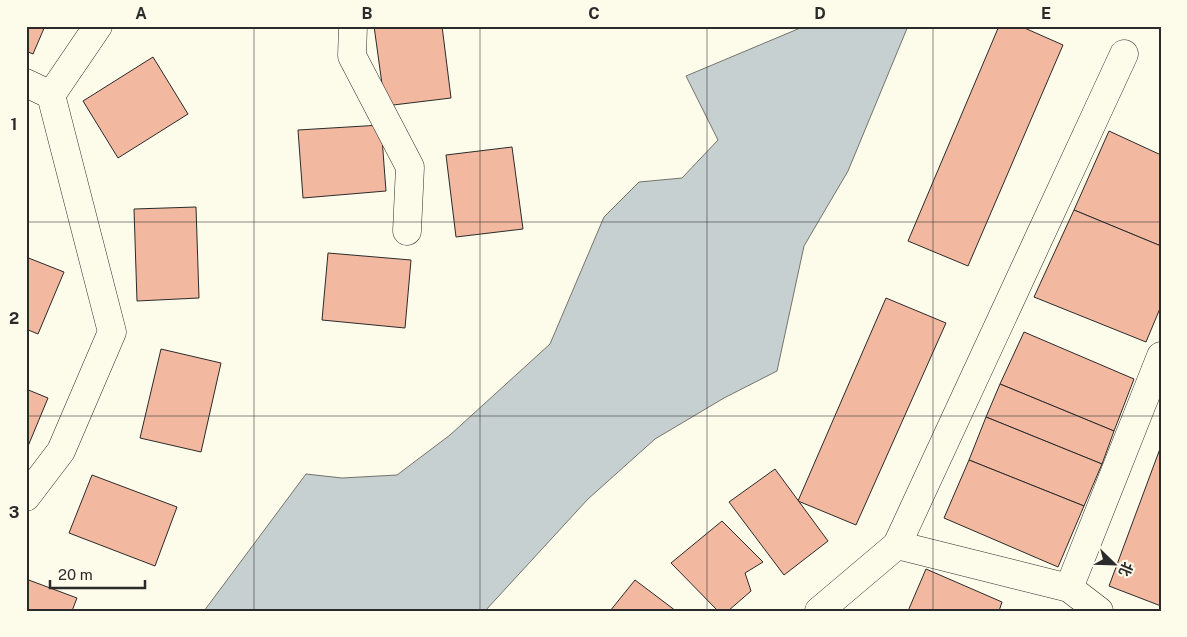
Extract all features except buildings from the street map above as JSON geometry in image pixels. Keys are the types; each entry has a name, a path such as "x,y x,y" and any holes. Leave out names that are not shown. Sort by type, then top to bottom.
{"street":[{"path":"26,497 61,450 112,332 51,94 98,26"},
{"path":"353,26 352,56 410,167 407,231"},
{"path":"819,611 897,545 1124,54"},
{"path":"26,83 51,94"},
{"path":"1069,588 1161,356"},
{"path":"897,545 1069,588 1100,611"}],"shaded area":[{"path":"805,26 908,26 848,171 804,246 777,371 724,398 655,439 588,499 485,611 204,611 306,474 342,478 397,475 450,435 550,344 604,217 639,182 682,178 718,140 686,76"}]}
